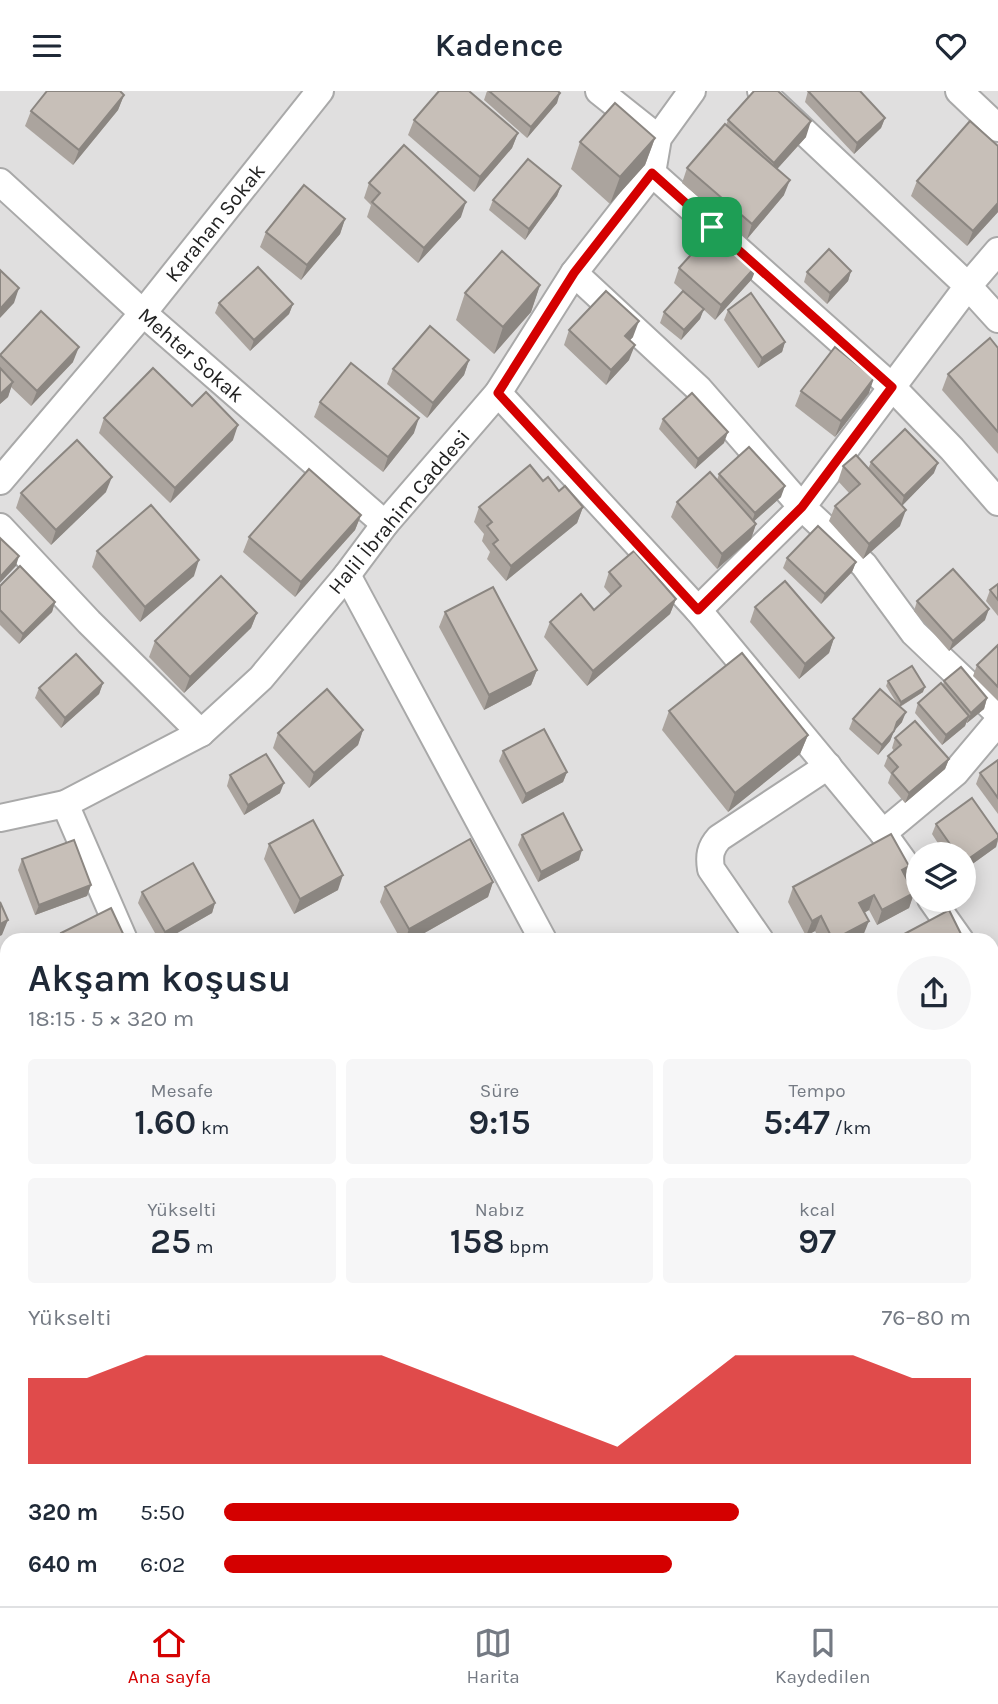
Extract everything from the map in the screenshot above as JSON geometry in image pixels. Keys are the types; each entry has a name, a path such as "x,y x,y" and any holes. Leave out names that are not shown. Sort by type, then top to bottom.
{"street":[{"name":"Karahan Sokak","path":"0,481 143,313 320,91"},
{"path":"599,91 658,138"},
{"name":"Halil İbrahim Caddesi","path":"0,818 65,804 201,733 261,678 385,524 498,393 574,273 652,173 658,138 692,91"},
{"path":"761,91 968,286 998,319"},
{"path":"960,91 998,128"},
{"path":"652,173 892,387 998,502"},
{"name":"Mehter Sokak","path":"0,182 143,313 385,524"},
{"path":"698,610 802,507 968,286 998,251"},
{"path":"574,273 699,389 802,507 864,565 914,633 998,713"},
{"path":"498,393 698,610 883,833 906,865"},
{"path":"0,527 89,622 201,733"},
{"path":"346,575 539,933"},
{"path":"883,833 955,773 998,722"},
{"path":"755,933 711,869 711,850 719,838 828,766"},
{"path":"65,804 121,933"},
{"path":"940,912 955,933"}],"shaded area":[{"path":"0,91 998,91 998,933 0,933"}],"building":[{"path":"47,91 120,91 124,95 79,150 31,111"},
{"path":"439,91 469,91 518,133 480,177 414,120"},
{"path":"489,91 558,91 560,93 531,127"},
{"path":"754,91 778,91 811,121 774,163 728,120"},
{"path":"808,91 860,91 885,118 857,143"},
{"path":"615,103 655,138 620,177 580,142"},
{"path":"970,121 998,146 998,203 973,231 917,181"},
{"path":"725,124 790,180 752,224 687,168"},
{"path":"404,145 466,202 424,248 372,202 380,193 369,183"},
{"path":"528,159 561,186 529,229 493,200"},
{"path":"304,185 345,219 307,265 266,232"},
{"path":"716,227 758,264 721,305 679,268"},
{"path":"829,249 851,271 830,293 807,272"},
{"path":"502,251 540,285 503,327 465,293"},
{"path":"258,267 293,304 254,340 219,303"},
{"path":"0,270 19,288 0,309"},
{"path":"606,291 639,321 625,336 635,345 611,370 569,330"},
{"path":"683,291 704,309 684,330 664,312"},
{"path":"751,293 785,342 762,358 728,310"},
{"path":"41,311 79,347 37,391 0,355"},
{"path":"430,326 469,360 433,403 393,369"},
{"path":"990,338 998,348 998,432 948,374"},
{"path":"835,347 874,378 841,421 801,391"},
{"path":"351,363 419,418 388,457 320,402"},
{"path":"0,368 13,382 0,394"},
{"path":"153,368 192,406 206,392 238,425 175,488 104,418"},
{"path":"692,393 728,432 698,459 663,419"},
{"path":"905,429 938,463 904,496 871,462"},
{"path":"77,440 112,477 56,530 21,493"},
{"path":"749,447 785,486 755,513 719,474"},
{"path":"856,455 906,510 869,544 835,506 860,484 843,466"},
{"path":"530,465 543,481 548,477 559,491 565,486 583,507 511,566 493,544 498,540 487,526 492,522 479,507"},
{"path":"309,469 361,515 301,582 249,537"},
{"path":"710,472 756,524 722,554 677,502"},
{"path":"151,505 199,560 145,607 97,551"},
{"path":"818,526 856,562 825,594 787,558"},
{"path":"0,538 19,556 0,577"},
{"path":"634,551 676,599 593,671 550,622 581,594 594,610 621,586 609,572"},
{"path":"20,566 55,602 23,634 0,610 0,586"},
{"path":"953,569 989,609 953,641 917,601"},
{"path":"221,576 257,613 190,677 155,641"},
{"path":"785,581 834,638 805,664 755,607"},
{"path":"998,584 998,600 990,590"},
{"path":"493,587 537,670 489,695 445,612"},
{"path":"998,645 998,687 977,665"},
{"path":"742,653 808,735 735,793 669,711"},
{"path":"76,654 103,683 65,718 39,688"},
{"path":"912,666 925,687 901,702 888,681"},
{"path":"961,667 987,698 971,713 944,681"},
{"path":"941,683 969,716 946,735 918,703"},
{"path":"327,689 363,730 314,773 278,733"},
{"path":"880,689 906,712 882,745 853,719"},
{"path":"915,721 949,759 909,793 892,773 898,767 888,756 901,745 895,738"},
{"path":"544,729 567,772 526,794 503,751"},
{"path":"266,754 284,783 248,805 230,775"},
{"path":"998,760 998,798 980,773"},
{"path":"972,798 998,838 976,854 976,842 949,842 936,824"},
{"path":"563,813 582,850 541,872 522,835"},
{"path":"313,820 343,875 300,899 269,844"},
{"path":"891,834 906,861 906,868 902,870 906,878 906,897 882,910 874,895 859,903 869,921 846,933 830,933 821,916 812,921 793,887"},
{"path":"470,839 493,882 409,929 385,887"},
{"path":"74,840 91,885 39,905 22,859"},
{"path":"193,863 215,903 165,932 142,892"},
{"path":"0,902 8,920 0,924"},
{"path":"111,908 123,933 61,933"},
{"path":"950,912 960,933 906,933"}],"route":[{"path":"652,173 712,227 892,387 802,507 698,610 498,393 574,273 652,173"}]}
